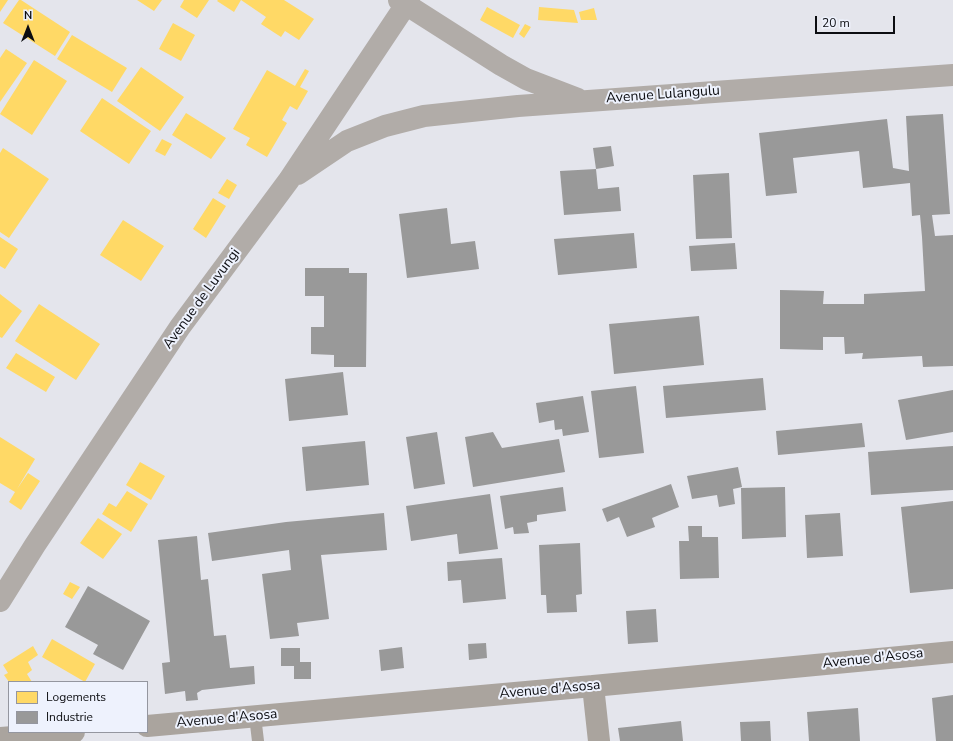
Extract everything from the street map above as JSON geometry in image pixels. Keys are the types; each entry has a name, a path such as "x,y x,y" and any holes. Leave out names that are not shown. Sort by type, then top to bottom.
{"street":[{"name":"Avenue Lulangulu","path":"405,2 501,65 526,79 582,101 953,75"},
{"name":"Avenue de Luvungi","path":"0,601 35,545 180,327 289,180 405,2"},
{"path":"289,180 347,141 385,126 424,116 582,101"},
{"name":"Avenue d'Asosa","path":"148,726 953,652"},
{"path":"594,686 599,741"},
{"path":"0,738 62,733"}],"lane":[{"path":"255,716 258,741"}],"building: Logements":[{"path":"0,0 8,0 0,12"},
{"path":"19,0 70,32 55,56 3,23"},
{"path":"137,0 162,0 154,11"},
{"path":"184,0 209,0 197,18 180,7"},
{"path":"241,0 234,12 217,1"},
{"path":"241,0 284,0 314,19 299,40 285,31 281,37 261,24 266,17"},
{"path":"487,7 520,25 513,38 480,20"},
{"path":"539,7 574,10 578,23 538,20"},
{"path":"594,8 597,20 581,20 579,12"},
{"path":"173,23 195,35 181,61 159,49"},
{"path":"525,24 531,27 524,38 519,34"},
{"path":"72,35 127,68 112,92 57,59"},
{"path":"6,49 27,63 0,102 0,58"},
{"path":"34,60 67,81 32,135 0,114"},
{"path":"141,67 184,97 160,131 117,101"},
{"path":"305,69 309,71 300,87 308,91 297,110 290,106 282,120 287,123 267,157 246,145 250,138 233,129 267,70 295,86"},
{"path":"102,98 151,131 129,164 80,131"},
{"path":"186,113 226,138 211,159 172,135"},
{"path":"162,139 172,144 165,156 155,151"},
{"path":"3,148 49,179 9,238 0,232 0,153"},
{"path":"227,179 237,185 229,199 218,193"},
{"path":"213,198 226,206 206,238 193,229"},
{"path":"123,220 164,246 141,281 100,255"},
{"path":"0,237 18,249 5,269 0,266"},
{"path":"0,294 22,311 2,338 0,337"},
{"path":"39,304 100,344 76,380 15,341"},
{"path":"16,353 55,377 46,392 6,368"},
{"path":"0,437 35,459 17,489 28,473 40,481 21,510 9,502 15,492 0,483"},
{"path":"140,462 165,476 151,500 126,485"},
{"path":"127,491 148,504 131,532 102,514 109,503 116,507"},
{"path":"98,518 122,534 103,559 80,543"},
{"path":"70,582 80,587 72,599 63,594"},
{"path":"52,639 95,664 86,681 83,681 42,657"},
{"path":"33,646 38,655 28,662 32,670 27,674 31,681 8,681 4,675 8,673 3,665"}],"building: Industrie":[{"path":"943,114 950,214 932,215 935,236 953,235 953,366 923,367 922,356 862,359 863,353 845,354 844,337 823,337 823,350 780,349 780,290 824,291 823,304 864,304 864,294 925,291 920,215 912,216 910,183 863,188 859,151 793,158 797,193 766,196 759,133 887,119 893,168 909,171 906,116"},
{"path":"611,146 614,166 596,169 593,148"},
{"path":"596,169 598,189 619,187 621,211 564,215 560,171"},
{"path":"729,173 732,238 696,239 693,175"},
{"path":"447,208 451,244 475,241 479,269 407,278 399,214"},
{"path":"634,233 637,268 558,275 554,239"},
{"path":"735,243 737,269 691,271 689,246"},
{"path":"305,268 349,268 349,273 367,273 366,367 334,367 334,355 311,354 311,327 324,327 324,296 305,296"},
{"path":"699,316 704,365 614,374 609,324"},
{"path":"343,372 348,415 289,421 285,379"},
{"path":"763,378 766,410 666,418 663,386"},
{"path":"636,386 644,453 599,458 591,391"},
{"path":"953,390 953,432 906,440 898,400"},
{"path":"583,396 589,432 563,436 562,429 555,430 554,420 539,423 536,403"},
{"path":"862,423 865,447 778,455 776,431"},
{"path":"437,432 445,484 414,489 406,437"},
{"path":"493,432 502,448 559,439 565,472 473,487 465,437"},
{"path":"365,441 369,485 306,491 302,447"},
{"path":"953,446 953,490 871,495 868,452"},
{"path":"738,467 742,487 733,489 735,504 719,507 717,495 692,499 687,476"},
{"path":"671,484 679,507 652,518 655,527 627,537 619,517 607,522 602,509"},
{"path":"563,487 566,511 537,515 537,521 527,523 529,533 514,534 513,527 505,529 500,496"},
{"path":"785,487 786,537 742,539 741,488"},
{"path":"490,494 498,549 459,554 457,534 411,541 406,506"},
{"path":"953,501 953,589 910,593 901,507"},
{"path":"384,513 387,550 321,555 329,619 297,623 299,636 270,639 262,574 291,570 289,550 212,561 208,533 286,522"},
{"path":"840,513 843,556 807,558 805,515"},
{"path":"688,526 702,526 702,537 718,537 719,578 680,579 679,541 689,541"},
{"path":"197,536 201,580 208,579 214,636 226,635 230,668 254,666 255,684 202,690 197,693 198,700 186,701 185,691 165,694 162,663 170,662 158,540"},
{"path":"580,543 582,594 576,595 577,612 547,613 546,595 541,595 539,545"},
{"path":"502,558 506,599 463,603 461,580 448,581 447,562"},
{"path":"88,586 150,621 123,670 93,654 98,645 65,627"},
{"path":"656,609 658,642 628,644 626,611"},
{"path":"486,643 487,658 469,660 468,644"},
{"path":"402,647 404,668 381,671 379,650"},
{"path":"281,648 300,648 300,662 311,662 311,679 294,679 294,666 281,666"},
{"path":"953,695 953,741 936,741 932,698"},
{"path":"858,708 860,741 809,741 807,712"},
{"path":"681,721 683,741 620,741 618,728"},
{"path":"770,721 771,741 741,741 740,722"}]}
